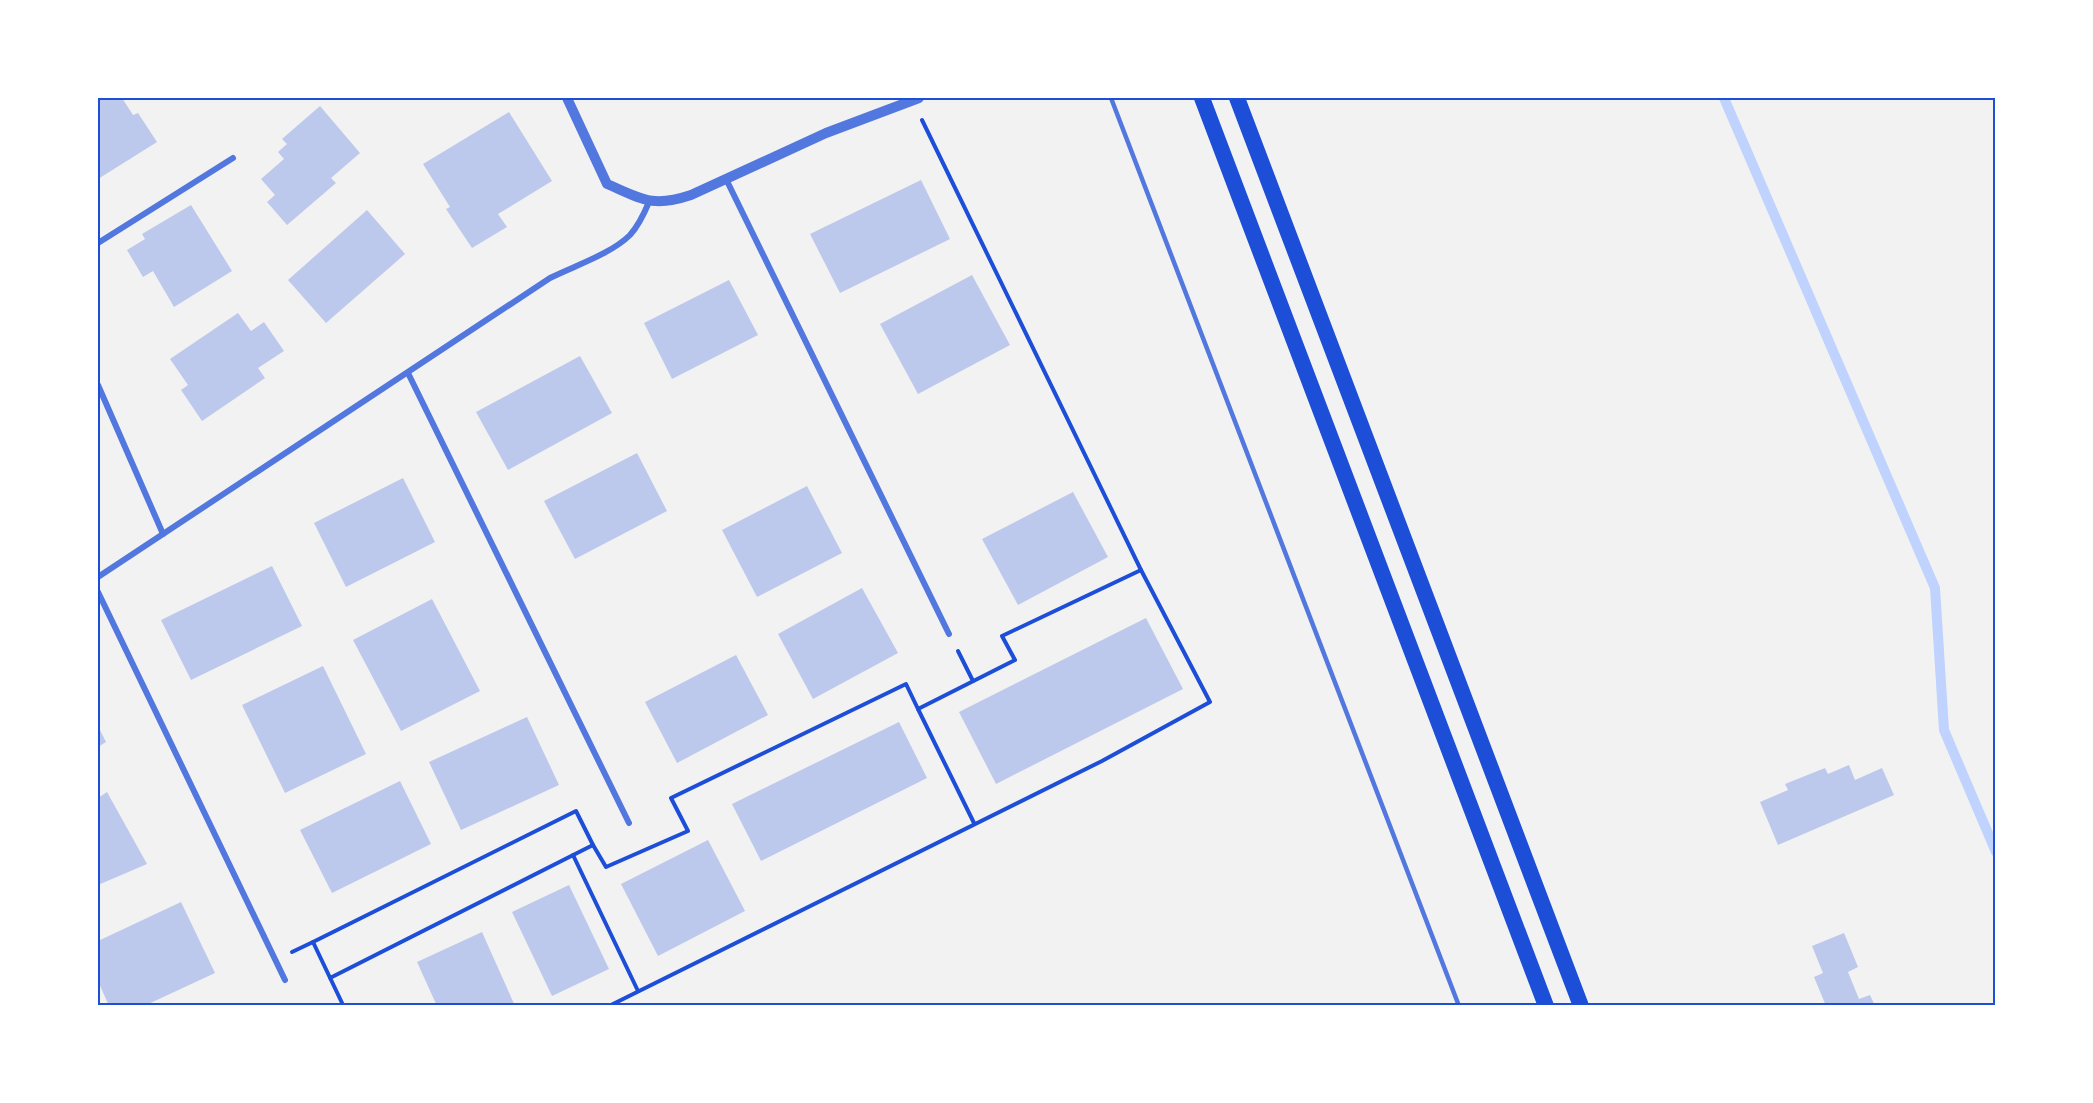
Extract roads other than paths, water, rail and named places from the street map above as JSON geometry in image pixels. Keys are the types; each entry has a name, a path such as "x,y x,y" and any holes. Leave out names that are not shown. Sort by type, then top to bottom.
{"highway":[{"path":"1203,98 1546,1005"},
{"path":"1237,98 1581,1005"}],"street":[{"path":"567,98 607,184 649,202 672,201 826,133 916,99"},
{"path":"98,243 233,158"},
{"path":"725,178 949,634"},
{"path":"98,577 550,278 623,240 640,222 649,202"},
{"path":"408,373 628,823"},
{"path":"98,385 163,534"},
{"path":"98,592 285,980"}],"lane":[{"path":"1111,98 1459,1005"}],"waterway":[{"path":"1724,98 1935,588 1944,730 1996,852"}]}
